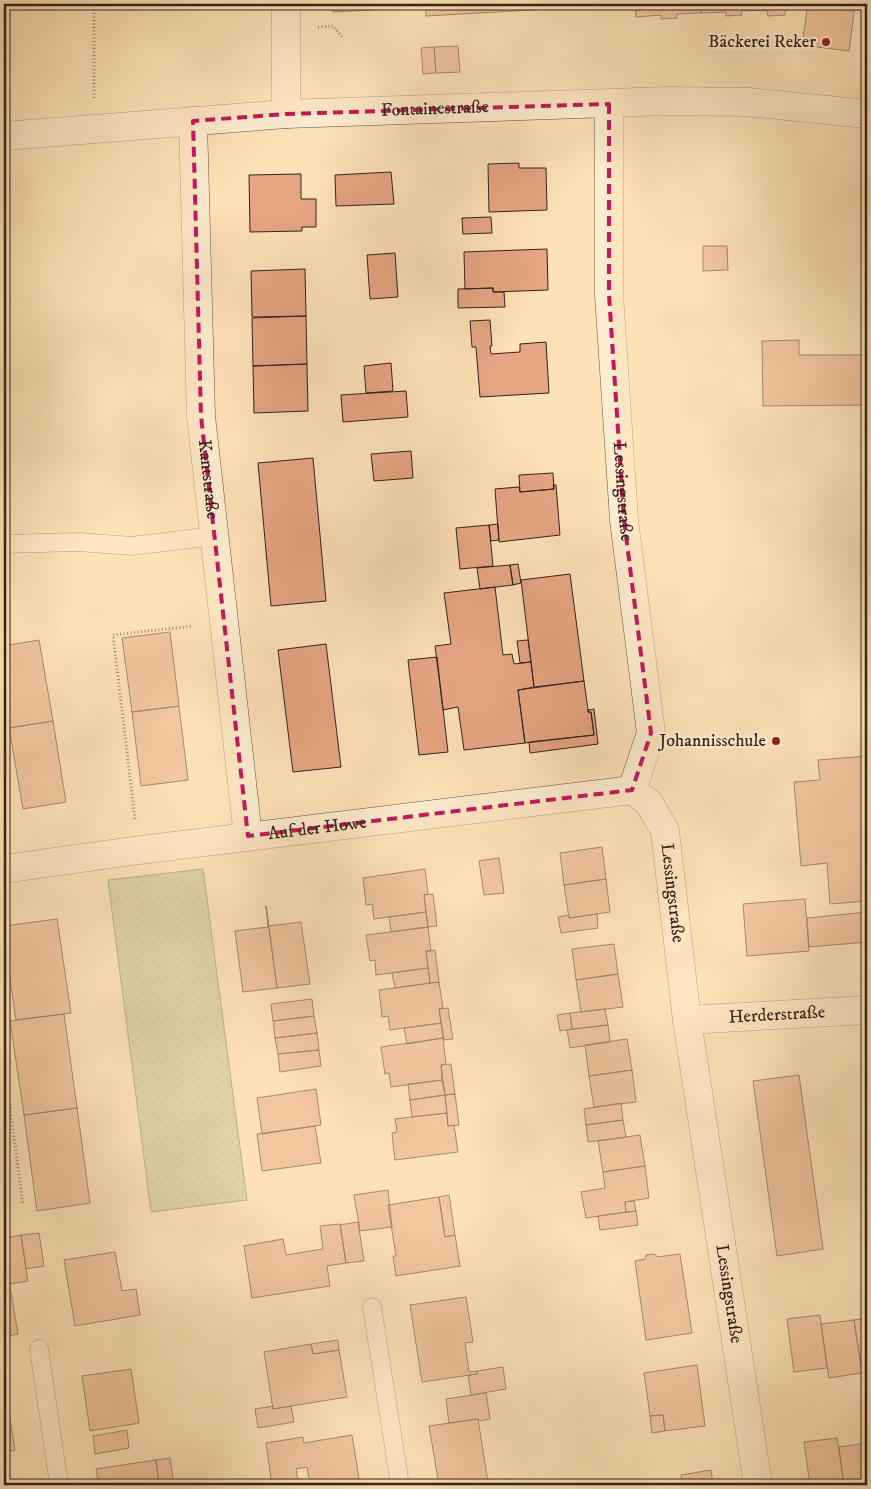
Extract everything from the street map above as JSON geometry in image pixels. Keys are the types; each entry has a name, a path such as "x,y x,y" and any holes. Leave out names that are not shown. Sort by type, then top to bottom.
{"street":[{"path":"286,4 286,114"},
{"name":"Fontainestraße","path":"4,136 286,114 668,101 748,102 867,114"},
{"name":"Lessingstraße","path":"609,104 610,314 624,520 651,733 632,790 649,803 665,831 687,1020 758,1485"},
{"name":"Kantstraße","path":"193,121 201,416 248,836"},
{"name":"Auf der Howe","path":"4,869 248,836 632,790"},
{"name":"Herderstraße","path":"687,1020 867,1010"}],"lane":[{"path":"4,544 78,542 132,546 213,536"},
{"path":"372,1308 400,1485"},
{"path":"39,1349 59,1485"}],"path":[{"path":"94,4 94,129"},
{"path":"139,850 114,635 224,623"},
{"path":"4,1063 23,1205"}],"highlighted area":[{"path":"609,104 609,295 624,520 651,733 632,790 248,836 201,416 193,121 286,114"}],"green space":[{"path":"203,869 247,1200 151,1212 108,880"}],"building":[{"path":"332,4 429,4 429,7 333,12"},
{"path":"429,4 443,4 443,6 602,4 602,6 426,16 426,7 429,7"},
{"path":"443,4 491,4 443,6"},
{"path":"635,4 701,4 701,13 677,14 677,18 661,19 661,15 636,17"},
{"path":"701,4 766,4 766,10 741,11 742,15 726,16 726,12 701,13"},
{"path":"766,4 786,4 785,15 768,16"},
{"path":"808,4 855,4 849,51 802,45"},
{"path":"458,46 460,72 436,73 434,47"},
{"path":"434,47 436,73 423,74 421,48"},
{"path":"519,163 519,168 546,168 547,210 489,212 488,164"},
{"path":"391,172 394,204 336,206 335,175"},
{"path":"301,174 301,199 316,199 316,227 302,227 302,231 250,232 249,175"},
{"path":"491,217 492,233 463,234 462,218"},
{"path":"703,246 727,246 728,270 703,271"},
{"path":"547,249 548,290 493,292 493,288 465,289 464,252"},
{"path":"395,253 398,297 370,299 367,255"},
{"path":"305,269 306,316 252,317 251,271"},
{"path":"493,288 493,292 504,292 505,307 458,308 458,289"},
{"path":"306,316 307,364 253,366 252,318"},
{"path":"490,320 491,354 520,352 520,344 546,342 549,393 480,397 476,347 472,347 470,321"},
{"path":"799,340 799,355 867,355 867,405 763,406 762,341"},
{"path":"391,363 393,391 366,393 364,366"},
{"path":"307,364 308,411 254,413 253,366"},
{"path":"406,391 408,417 343,422 341,395"},
{"path":"411,451 413,478 374,481 371,454"},
{"path":"313,458 326,601 271,606 258,463"},
{"path":"553,473 554,489 520,492 519,475"},
{"path":"553,485 556,485 560,535 499,542 495,489 519,487 520,492 554,489"},
{"path":"498,524 499,540 491,541 489,525"},
{"path":"489,525 493,566 460,569 456,528"},
{"path":"518,564 521,583 513,585 510,565"},
{"path":"510,565 513,585 480,589 477,568"},
{"path":"570,574 584,681 534,687 521,580"},
{"path":"495,587 503,655 512,654 514,664 531,662 534,687 518,690 525,743 464,750 458,707 443,710 435,646 451,644 444,593"},
{"path":"170,632 179,706 132,712 122,638"},
{"path":"39,640 53,721 9,728 4,697 4,646"},
{"path":"528,640 531,662 520,663 517,641"},
{"path":"326,644 341,767 293,772 278,650"},
{"path":"437,657 448,752 419,755 408,660"},
{"path":"584,681 588,712 591,712 594,735 525,743 518,690"},
{"path":"179,706 188,780 141,786 132,712"},
{"path":"594,709 598,744 530,753 529,742 594,735 591,712 588,712 588,710"},
{"path":"53,721 66,802 23,809 9,728"},
{"path":"867,756 867,901 830,904 827,863 801,866 794,782 820,780 818,760"},
{"path":"602,847 606,879 564,885 560,853"},
{"path":"499,858 504,893 484,895 479,861"},
{"path":"425,869 428,894 424,895 426,912 374,919 372,904 366,905 363,878"},
{"path":"606,879 610,912 569,918 564,885"},
{"path":"433,894 437,926 428,927 424,895"},
{"path":"805,899 809,951 747,956 743,904"},
{"path":"266,906 277,988 243,992 235,931 268,927"},
{"path":"266,906 269,926 301,922 310,984 277,988"},
{"path":"426,912 428,927 391,932 389,917"},
{"path":"867,912 867,942 809,947 807,918"},
{"path":"597,914 598,928 561,933 558,917 569,915 569,918"},
{"path":"57,919 71,1013 16,1020 4,938 4,926"},
{"path":"428,927 431,951 426,951 428,968 376,975 375,960 370,961 366,935"},
{"path":"614,944 618,974 576,980 572,949"},
{"path":"435,950 439,982 430,983 426,951"},
{"path":"428,968 430,983 395,988 392,973"},
{"path":"618,974 623,1007 581,1012 576,980"},
{"path":"439,982 443,1008 439,1009 441,1023 390,1030 388,1016 382,1017 379,990"},
{"path":"312,999 314,1016 273,1021 271,1004"},
{"path":"448,1008 453,1039 444,1040 439,1009"},
{"path":"605,1009 608,1025 572,1029 570,1013"},
{"path":"570,1013 572,1029 560,1031 557,1015"},
{"path":"64,1014 77,1108 24,1115 10,1021"},
{"path":"314,1016 317,1033 275,1038 273,1021"},
{"path":"441,1023 443,1038 407,1044 404,1028"},
{"path":"608,1025 610,1042 570,1048 567,1030"},
{"path":"317,1033 319,1050 278,1054 275,1038"},
{"path":"443,1038 446,1064 441,1065 442,1080 391,1087 389,1073 385,1074 381,1047"},
{"path":"627,1039 632,1070 589,1076 585,1045"},
{"path":"319,1050 321,1066 280,1072 278,1054"},
{"path":"451,1064 455,1094 445,1095 441,1065"},
{"path":"632,1070 636,1102 594,1107 589,1076"},
{"path":"799,1075 823,1249 777,1256 753,1081"},
{"path":"442,1080 445,1095 410,1100 408,1084"},
{"path":"316,1089 321,1125 262,1134 257,1098"},
{"path":"455,1094 459,1125 448,1126 445,1095"},
{"path":"445,1095 447,1113 412,1117 410,1100"},
{"path":"621,1103 623,1120 586,1125 584,1109"},
{"path":"77,1108 90,1203 37,1211 24,1115"},
{"path":"447,1113 448,1126 454,1125 458,1152 395,1160 392,1133 397,1132 395,1119"},
{"path":"623,1120 626,1137 588,1142 586,1125"},
{"path":"315,1126 321,1163 262,1171 257,1134"},
{"path":"640,1135 645,1166 603,1172 598,1141"},
{"path":"645,1166 649,1198 625,1202 626,1212 586,1218 581,1192 605,1188 603,1172"},
{"path":"388,1190 392,1227 360,1231 354,1195"},
{"path":"449,1195 455,1235 445,1237 439,1197"},
{"path":"439,1197 445,1237 455,1235 460,1266 396,1276 393,1256 396,1256 388,1205"},
{"path":"634,1201 636,1211 626,1212 625,1202"},
{"path":"636,1211 638,1225 600,1230 598,1216"},
{"path":"358,1222 364,1261 346,1263 340,1225"},
{"path":"340,1224 346,1263 327,1266 330,1286 252,1298 244,1246 283,1239 286,1255 323,1249 320,1226"},
{"path":"39,1233 44,1266 26,1269 21,1235"},
{"path":"21,1235 28,1281 10,1284 4,1254 4,1238"},
{"path":"115,1252 122,1291 136,1289 140,1315 75,1326 64,1260"},
{"path":"654,1254 658,1257 680,1254 692,1333 646,1340 635,1261 645,1259 646,1255"},
{"path":"6,1263 18,1334 4,1337 4,1264"},
{"path":"466,1297 473,1342 465,1343 469,1372 477,1371 477,1374 422,1382 410,1305"},
{"path":"820,1315 827,1368 794,1372 787,1319"},
{"path":"867,1318 867,1373 862,1373 854,1320"},
{"path":"854,1320 862,1373 829,1378 821,1324"},
{"path":"338,1340 339,1350 313,1354 311,1344"},
{"path":"311,1344 313,1354 339,1350 347,1397 273,1409 264,1352"},
{"path":"697,1365 705,1426 665,1431 663,1415 650,1416 644,1373"},
{"path":"503,1367 506,1389 471,1395 468,1375 477,1374 477,1371"},
{"path":"131,1369 139,1423 90,1431 82,1376"},
{"path":"4,1381 15,1450 4,1452"},
{"path":"486,1393 490,1419 449,1423 446,1399"},
{"path":"273,1406 273,1409 291,1406 294,1422 258,1428 255,1409"},
{"path":"663,1415 665,1431 652,1433 650,1416"},
{"path":"478,1419 488,1482 509,1480 479,1485 439,1485 429,1426"},
{"path":"127,1430 129,1448 95,1454 93,1436"},
{"path":"352,1435 360,1485 310,1485 307,1467 296,1469 298,1481 272,1485 266,1443 303,1437 304,1443"},
{"path":"837,1438 844,1485 810,1485 804,1442"},
{"path":"867,1443 867,1485 844,1485 839,1447"},
{"path":"170,1458 174,1485 159,1485 156,1460"},
{"path":"156,1460 159,1485 99,1485 96,1469"},
{"path":"711,1470 713,1485 682,1485 681,1475"}],"place":[{"name":"Bäckerei Reker","path":"826,42"},
{"name":"Johannisschule","path":"776,741"}]}
